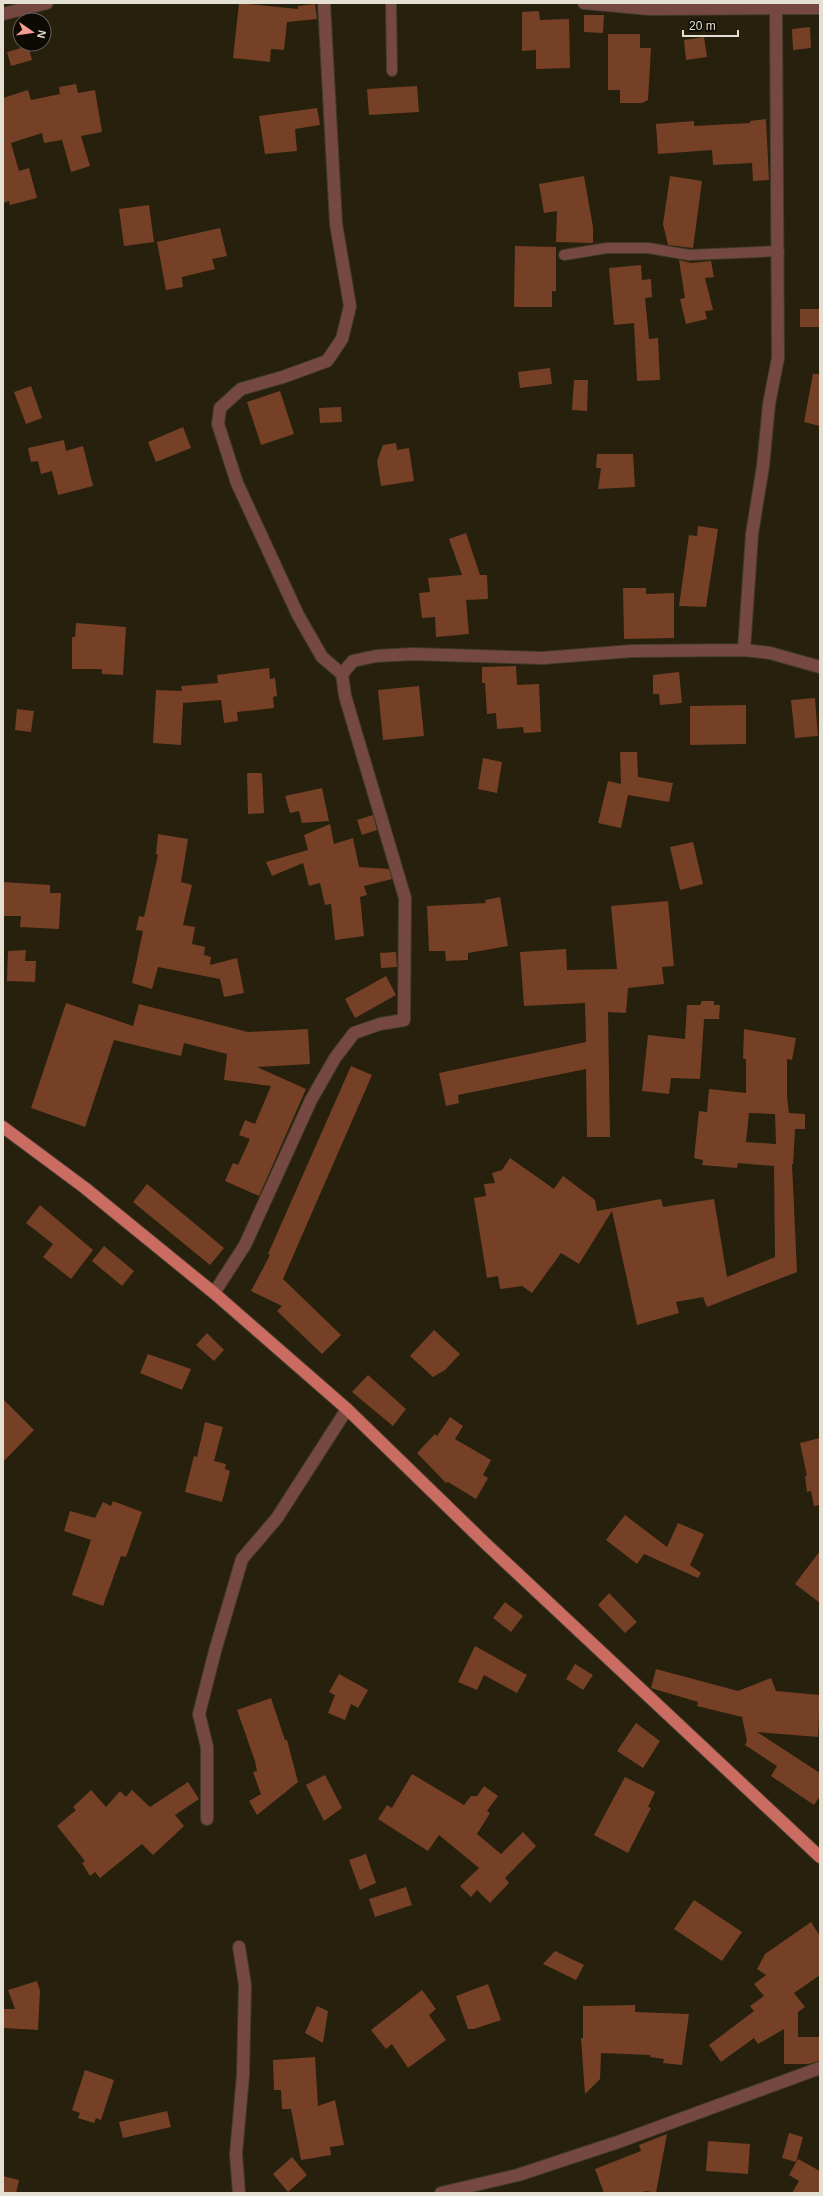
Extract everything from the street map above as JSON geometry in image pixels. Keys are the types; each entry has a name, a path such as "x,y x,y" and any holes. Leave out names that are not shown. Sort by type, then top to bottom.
{"main road":[{"path":"3,1128 85,1188 214,1293 347,1409 485,1543 820,1857"}],"street":[{"path":"3,14 47,3"},
{"path":"214,1293 245,1245 311,1100 335,1058 354,1033 380,1024 404,1020 405,898 346,696 342,674 322,657 298,615 237,483 218,424 220,408 241,389 283,377 327,361 342,339 350,306 336,224 324,3"},
{"path":"584,3 650,9 754,6 776,10 820,8"},
{"path":"744,650 752,534 763,466 769,404 778,358 779,251 776,10"},
{"path":"342,674 353,661 376,656 413,654 542,658 632,651 744,650 770,653 820,667"},
{"path":"207,1819 206,1747 200,1714 215,1652 242,1559 277,1518 347,1409"},
{"path":"239,1947 245,1985 243,2075 236,2154 239,2193"},
{"path":"441,2193 518,2175 618,2142 820,2068"},
{"path":"474,2193 485,2182"}],"lane":[{"path":"392,3 392,71"},
{"path":"564,255 607,248 648,248 688,255 779,251"}],"building":[{"path":"239,3 298,9 298,6 315,4 317,19 287,22 284,50 271,49 270,62 233,58"},
{"path":"539,11 540,20 569,19 570,68 536,69 536,50 522,51 522,12"},
{"path":"584,15 604,15 603,33 584,32"},
{"path":"810,27 811,48 793,50 792,29"},
{"path":"608,34 640,34 640,48 651,48 648,100 642,103 620,103 620,90 608,90"},
{"path":"704,37 707,57 686,60 684,40"},
{"path":"12,51 12,52 30,52 32,60 11,66 7,52"},
{"path":"76,84 78,93 95,90 102,132 81,136 90,166 71,172 62,140 44,143 42,133 11,143 19,171 29,168 37,198 10,205 9,201 3,203 3,98 28,90 31,100 60,94 59,87"},
{"path":"417,86 419,112 369,115 367,89"},
{"path":"317,108 320,125 295,129 297,151 265,154 259,116"},
{"path":"766,119 769,180 753,181 752,163 713,165 712,150 658,154 656,124 694,121 694,126 750,123 750,121"},
{"path":"584,176 593,227 593,243 556,242 557,211 544,213 539,184"},
{"path":"670,176 702,181 693,248 668,245 663,224"},
{"path":"149,205 154,242 124,246 119,209"},
{"path":"220,228 227,256 212,259 215,269 182,277 183,287 166,290 157,242"},
{"path":"515,246 556,247 556,291 552,291 552,307 514,307"},
{"path":"679,260 691,263 711,261 714,277 705,278 713,310 705,311 707,319 686,324 680,299 685,298"},
{"path":"641,265 642,280 651,279 652,297 645,298 649,339 658,338 660,380 637,381 634,323 614,325 609,268"},
{"path":"800,309 820,309 820,327 800,327"},
{"path":"550,368 552,384 520,388 518,372"},
{"path":"813,374 820,374 820,426 804,422"},
{"path":"574,380 588,380 587,411 572,410"},
{"path":"31,386 42,418 26,424 14,392"},
{"path":"280,391 294,434 261,445 247,402"},
{"path":"341,407 342,422 320,423 319,408"},
{"path":"183,427 191,448 156,462 148,442"},
{"path":"64,440 66,451 83,446 93,486 58,495 52,471 41,474 38,461 31,462 28,448"},
{"path":"396,443 397,450 409,448 414,481 381,486 377,461 383,445"},
{"path":"597,454 633,454 635,487 598,489 601,468 596,468"},
{"path":"698,526 718,529 706,607 679,606 689,535 697,536"},
{"path":"466,533 480,575 487,575 488,599 466,600 469,634 436,637 435,617 422,618 419,593 430,592 428,578 462,575 449,539"},
{"path":"623,588 646,588 646,594 674,593 674,638 624,639"},
{"path":"76,623 126,627 123,675 102,674 102,669 72,669 72,637 75,637"},
{"path":"516,666 517,685 539,684 541,732 524,733 523,727 497,729 496,713 487,714 485,683 482,683 482,667"},
{"path":"269,668 270,679 275,678 277,696 273,697 274,708 237,712 238,721 224,723 221,700 183,703 181,745 153,743 156,690 182,691 181,686 218,683 217,675"},
{"path":"679,672 682,703 660,705 659,694 653,694 653,675"},
{"path":"419,686 424,736 383,740 378,690"},
{"path":"815,698 818,736 795,738 791,700"},
{"path":"746,705 746,744 690,745 690,706"},
{"path":"17,709 34,711 31,732 15,730"},
{"path":"620,752 637,752 638,777 673,783 669,802 628,795 621,828 598,823 608,781 621,784"},
{"path":"483,758 502,762 497,793 478,789"},
{"path":"247,773 262,773 264,813 248,814"},
{"path":"322,788 329,821 302,823 299,811 290,813 285,796"},
{"path":"373,815 377,830 362,835 357,820"},
{"path":"330,824 334,844 353,838 359,867 389,869 392,879 364,886 367,895 360,897 364,936 335,940 331,904 325,905 320,883 309,886 303,863 272,876 266,862 308,850 304,835"},
{"path":"158,834 188,839 181,882 192,885 183,925 195,927 192,944 205,947 204,955 211,957 210,965 237,958 244,993 224,997 220,979 158,967 152,989 132,983 143,931 136,930 139,916 144,917 158,855 156,854"},
{"path":"693,842 703,884 680,890 670,847"},
{"path":"3,882 50,885 50,893 61,893 59,929 20,927 21,916 3,916"},
{"path":"500,897 508,946 468,953 468,960 446,961 445,951 429,951 427,906 486,903 485,900"},
{"path":"668,901 674,966 662,967 664,984 628,988 626,1013 608,1012 610,1137 587,1137 586,1069 458,1095 459,1103 446,1106 439,1073 586,1042 585,1003 524,1006 520,952 566,949 567,970 617,969 611,906"},
{"path":"26,950 25,961 36,961 35,982 7,981 8,951"},
{"path":"396,952 397,967 381,968 380,953"},
{"path":"386,976 396,995 355,1018 345,999"},
{"path":"702,1001 714,1001 714,1005 720,1005 719,1019 704,1019 700,1079 671,1078 669,1094 642,1091 648,1035 685,1039 687,1005 700,1005"},
{"path":"66,1003 133,1026 139,1004 248,1032 308,1029 310,1064 257,1067 306,1089 259,1196 225,1181 233,1163 238,1165 250,1139 239,1135 245,1120 255,1124 271,1086 224,1080 227,1054 184,1043 181,1056 114,1040 85,1127 31,1108"},
{"path":"744,1029 796,1038 792,1060 787,1059 787,1097 789,1113 805,1114 805,1129 795,1129 792,1164 797,1272 707,1307 703,1297 676,1302 679,1313 637,1325 612,1211 579,1264 561,1253 532,1293 522,1286 500,1289 498,1276 487,1278 474,1198 486,1196 484,1184 495,1183 492,1173 502,1170 510,1158 554,1189 563,1176 595,1200 597,1211 661,1199 663,1207 714,1199 727,1277 775,1257 774,1166 738,1163 737,1168 702,1165 703,1160 694,1158 699,1111 707,1112 709,1089 746,1093 746,1059 743,1059","holes":["749,1113 775,1114 776,1144 746,1142"]},
{"path":"351,1066 372,1075 283,1279 341,1335 322,1354 277,1311 282,1306 251,1291 270,1255 268,1254"},
{"path":"147,1184 224,1248 210,1265 133,1202"},
{"path":"40,1205 93,1250 71,1279 43,1257 53,1244 26,1223"},
{"path":"104,1246 134,1271 122,1286 92,1261"},
{"path":"434,1330 460,1354 445,1370 433,1377 410,1356"},
{"path":"207,1333 224,1350 214,1361 196,1345"},
{"path":"148,1354 191,1369 182,1390 140,1373"},
{"path":"368,1375 406,1409 393,1426 352,1392"},
{"path":"3,1399 34,1430 3,1462"},
{"path":"450,1417 463,1426 455,1439 491,1460 483,1475 488,1478 476,1499 448,1482 446,1483 417,1453 435,1434 437,1436"},
{"path":"205,1422 223,1427 214,1461 226,1464 225,1469 230,1471 222,1502 185,1492 194,1456 197,1457"},
{"path":"820,1438 820,1505 814,1506 811,1491 807,1492 805,1476 807,1476 800,1443"},
{"path":"113,1501 142,1512 126,1557 121,1556 103,1606 72,1595 91,1540 64,1531 70,1511 95,1518 103,1502 111,1506"},
{"path":"625,1515 667,1547 678,1523 704,1534 690,1565 701,1573 698,1578 644,1554 637,1564 606,1540"},
{"path":"820,1551 820,1603 795,1584"},
{"path":"609,1593 637,1622 625,1633 598,1605"},
{"path":"505,1602 523,1616 511,1632 493,1618"},
{"path":"475,1646 527,1675 517,1693 484,1675 477,1690 458,1682"},
{"path":"575,1664 593,1675 583,1690 566,1679"},
{"path":"656,1669 738,1691 771,1678 776,1691 820,1695 818,1737 757,1732 820,1773 820,1796 814,1805 771,1776 777,1766 745,1745 747,1741 742,1717 697,1706 698,1702 651,1688"},
{"path":"339,1674 368,1690 358,1708 351,1704 345,1720 328,1713 335,1695 329,1692"},
{"path":"271,1698 285,1740 287,1740 298,1782 257,1815 249,1801 261,1794 253,1772 257,1771 255,1761 237,1710"},
{"path":"636,1723 660,1741 643,1768 617,1751"},
{"path":"412,1774 464,1805 471,1796 477,1796 484,1786 498,1796 487,1811 490,1813 477,1834 501,1854 523,1832 536,1846 505,1878 509,1883 490,1903 477,1890 471,1897 460,1886 479,1868 439,1835 428,1851 378,1819 387,1805 392,1808"},
{"path":"325,1775 342,1808 324,1821 306,1785"},
{"path":"625,1777 655,1792 648,1807 651,1808 628,1853 594,1835"},
{"path":"188,1782 199,1799 175,1815 184,1826 153,1855 142,1844 100,1878 95,1872 90,1876 82,1863 85,1861 57,1826 76,1810 73,1807 91,1790 106,1807 120,1791 126,1797 132,1790 150,1807"},
{"path":"366,1854 376,1883 360,1890 349,1860"},
{"path":"406,1887 412,1905 375,1917 369,1899"},
{"path":"694,1900 742,1932 722,1961 674,1929"},
{"path":"811,1922 820,1936 820,1975 794,1993 805,2007 798,2012 798,2037 820,2037 820,2061 808,2064 784,2064 784,2029 758,2044 754,2038 721,2062 709,2045 754,2011 750,2006 764,1996 754,1984 766,1975 757,1969 765,1954"},
{"path":"555,1951 584,1965 576,1980 543,1964"},
{"path":"37,1981 40,1991 38,2030 3,2028 3,2009 15,2009 8,1990"},
{"path":"488,1984 501,2020 474,2029 468,2029 456,1996"},
{"path":"422,1990 436,2009 429,2015 446,2040 408,2068 392,2044 386,2049 371,2030"},
{"path":"635,2005 635,2012 689,2014 682,2065 663,2063 664,2059 650,2057 650,2055 601,2053 600,2079 585,2094 581,2038 583,2038 583,2006"},
{"path":"317,2006 328,2011 323,2043 305,2033"},
{"path":"315,2057 318,2106 335,2100 344,2145 330,2147 331,2155 301,2160 291,2109 282,2109 281,2090 274,2090 273,2060"},
{"path":"85,2070 114,2080 101,2120 96,2118 94,2123 78,2118 80,2113 72,2110"},
{"path":"167,2111 171,2127 123,2138 119,2122"},
{"path":"789,2133 803,2137 796,2162 782,2158"},
{"path":"667,2134 656,2193 646,2191 641,2193 604,2193 595,2169 641,2151 639,2145"},
{"path":"708,2141 750,2144 748,2174 706,2171"},
{"path":"292,2157 307,2175 288,2192 273,2174"},
{"path":"798,2159 820,2171 820,2193 792,2193 799,2181 789,2175"},
{"path":"3,2176 19,2180 16,2193 3,2193"}]}
